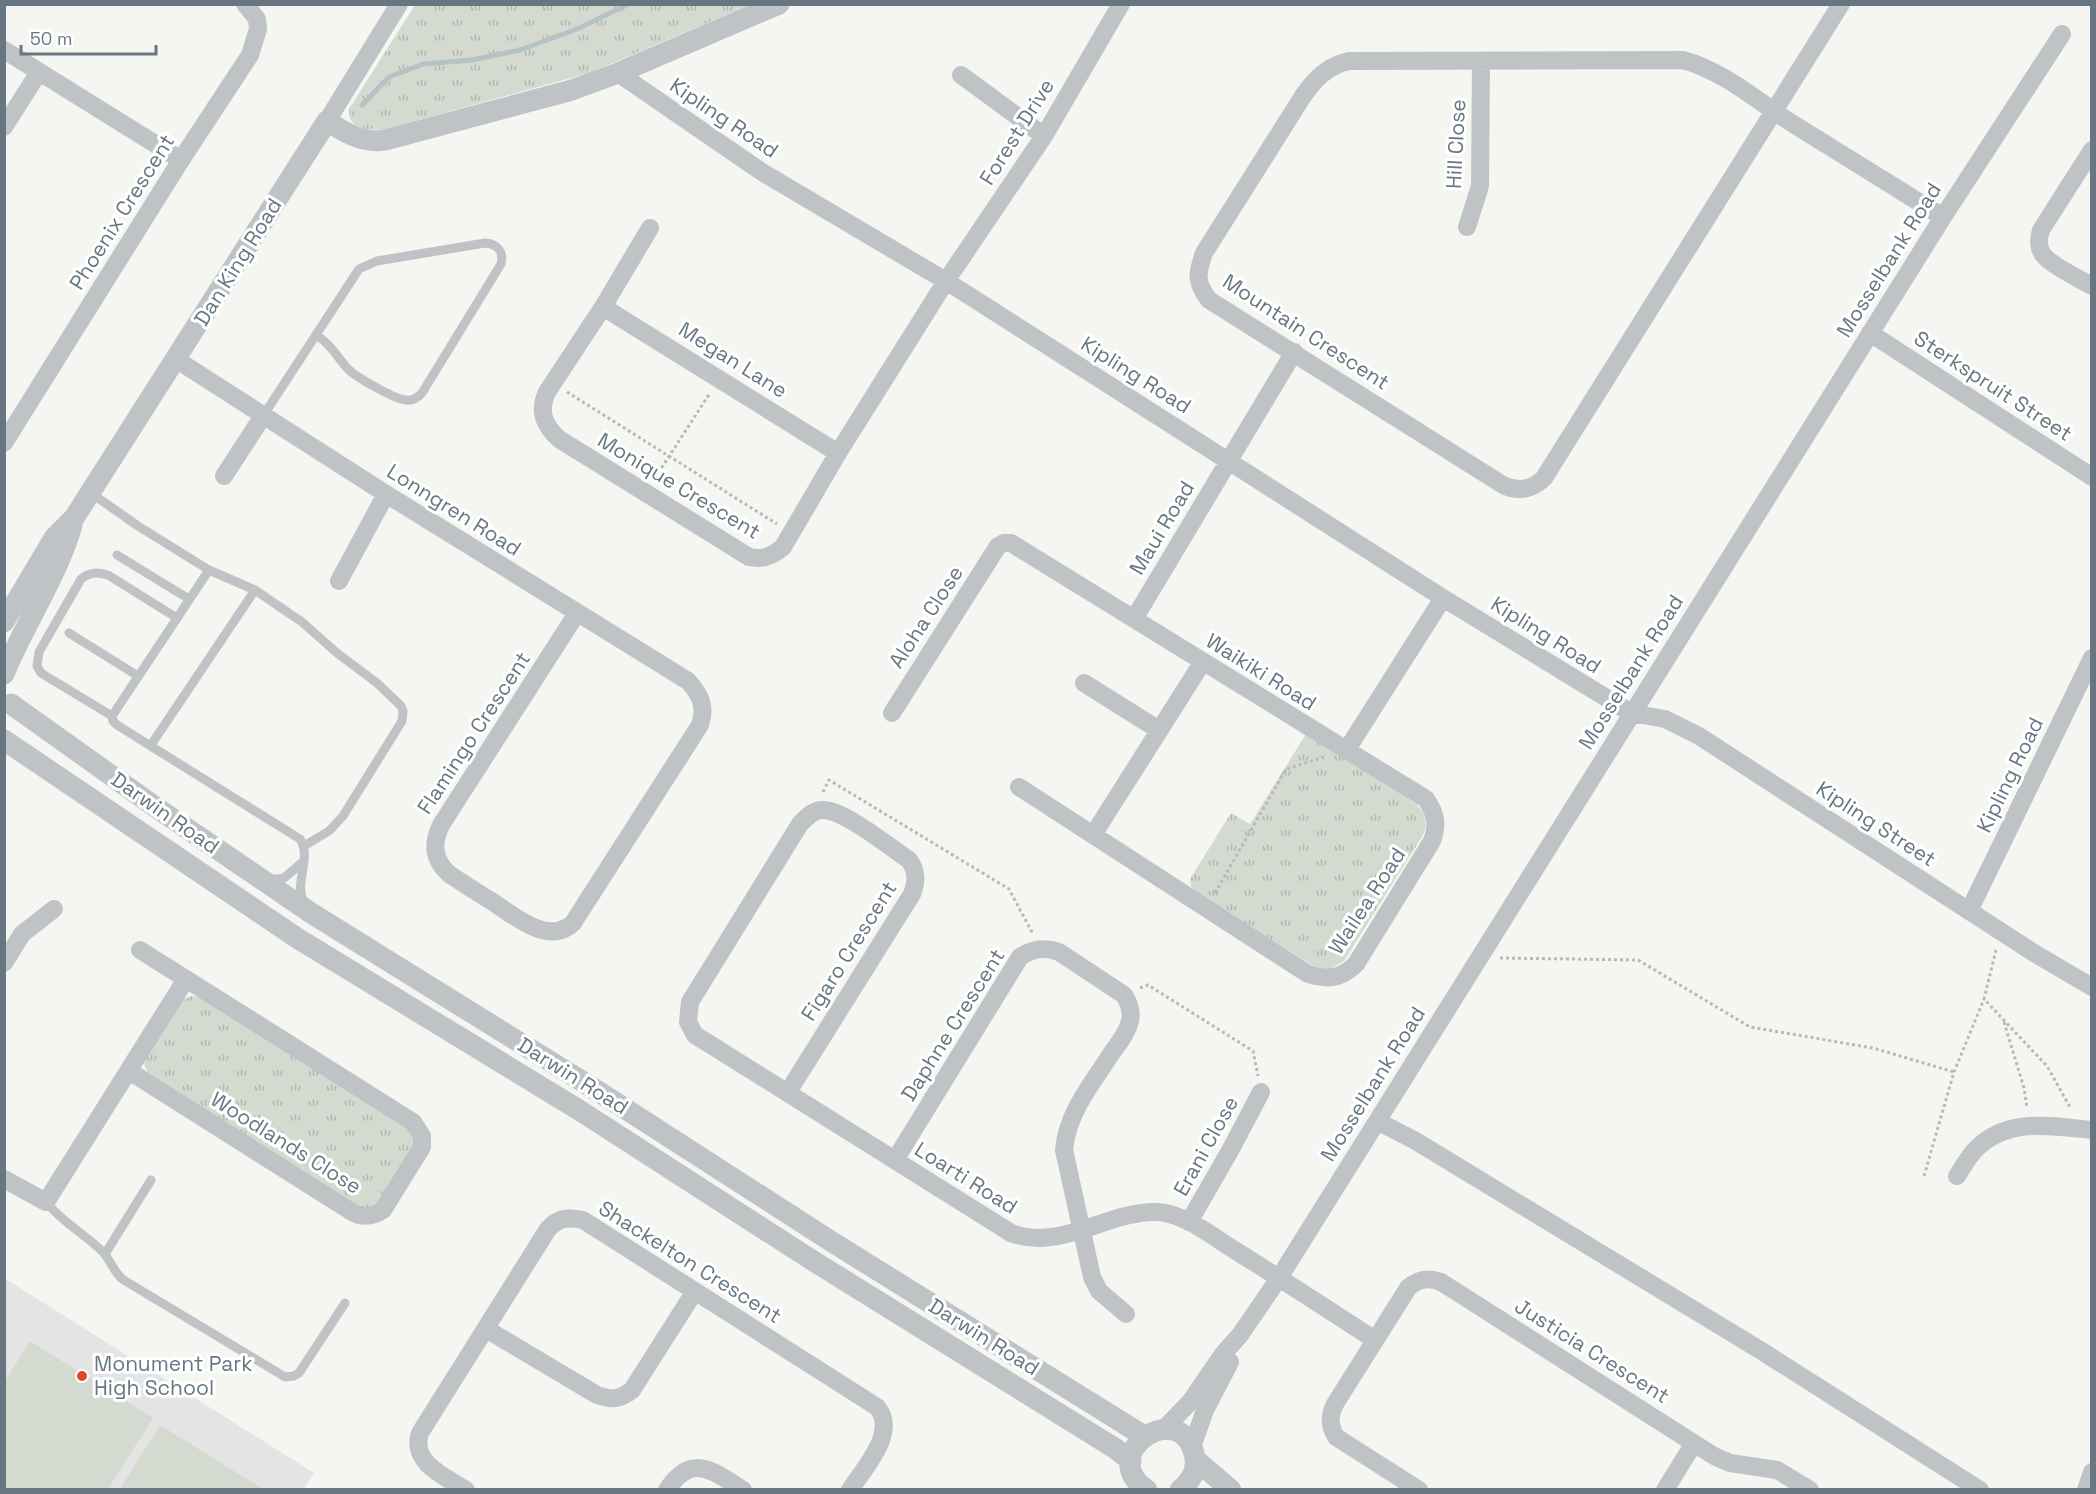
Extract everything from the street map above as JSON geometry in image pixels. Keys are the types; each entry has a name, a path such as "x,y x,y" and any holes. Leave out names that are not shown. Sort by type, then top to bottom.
{"street":[{"name":"Phoenix Crescent","path":"4,442 253,48 258,29 257,20 245,4"},
{"name":"Dan King Road","path":"4,622 54,538 74,518 177,360 399,4"},
{"path":"327,121 365,140 385,140 572,90 618,73 779,4"},
{"name":"Forest Drive","path":"946,281 1044,136 1121,4"},
{"path":"1774,112 1841,4"},
{"name":"Mosselbank Road","path":"1154,1432 1190,1402 1279,1278 1943,217 2062,34"},
{"path":"4,50 181,160"},
{"name":"Mountain Crescent","path":"1774,112 1544,478 1533,487 1518,490 1503,485 1209,300 1198,281 1204,252 1303,96 1316,78 1336,64 1349,61 1683,60 1710,69 1774,112 1943,217"},
{"name":"Hill Close","path":"1467,227 1480,186 1481,61"},
{"path":"4,127 39,72"},
{"name":"Kipling Road","path":"618,73 762,172 946,281 1443,598 1631,713"},
{"path":"961,75 1044,136"},
{"path":"2091,150 2041,230 2039,237 2039,245 2045,257 2091,286"},
{"name":"Monique Crescent","path":"650,228 553,383 543,401 542,411 547,426 560,439 749,557 758,559 775,554 783,547 838,453 946,281"},
{"name":"Megan Lane","path":"603,306 838,453"},
{"name":"Sterkspruit Street","path":"1870,333 2091,477"},
{"name":"Maui Road","path":"1134,619 1294,352"},
{"name":"Lonngren Road","path":"177,360 386,494 688,681 698,692 702,702"},
{"path":"224,476 263,416"},
{"path":"339,580 386,494"},
{"name":"Dan King Road","path":"4,674 66,546 74,518"},
{"name":"Waikiki Road","path":"998,546 1004,543 1015,544 1346,751"},
{"name":"Aloha Close","path":"892,712 998,546"},
{"path":"1346,751 1443,598"},
{"name":"Flamingo Crescent","path":"577,613 435,836 436,857 449,874 531,926 552,931 567,928 573,923 700,725 704,713 702,702"},
{"name":"Kipling Road","path":"1969,911 2091,658"},
{"path":"1093,835 1202,663"},
{"path":"4,682 10,690 8,712"},
{"path":"1084,683 1159,730"},
{"name":"Darwin Road","path":"8,712 311,913 593,1088 829,1240 1154,1432 1174,1431 1183,1436 1194,1454"},
{"name":"Kipling Street","path":"1631,713 1665,719 1699,736 2091,987"},
{"name":"Darwin Road","path":"4,740 297,938 579,1110 815,1262 1116,1449 1136,1480"},
{"name":"Wailea Road","path":"1019,787 1308,974 1321,978 1333,978 1347,973 1356,964 1436,831 1433,809 1426,799 1346,751"},
{"name":"Figaro Crescent","path":"788,1092 912,894 916,884 914,867 909,860 838,814 823,810 813,812"},
{"name":"Loarti Road","path":"813,812 800,824 690,1002 688,1022 695,1035 955,1200 1017,1236 1040,1238 1082,1230 1136,1214 1157,1212 1171,1214 1189,1222 1375,1340"},
{"path":"4,963 22,934 54,909"},
{"path":"1041,949 1059,952 1124,995 1129,1003 1131,1012 1126,1031 1071,1116 1065,1135 1064,1150 1092,1277 1099,1291 1126,1314"},
{"name":"Daphne Crescent","path":"895,1160 1020,957 1030,950 1041,949"},
{"name":"Woodlands Close","path":"129,1071 358,1215 370,1216 383,1210 420,1153 422,1136 413,1122 140,950"},
{"path":"4,1179 46,1202 186,979"},
{"name":"Erani Close","path":"1189,1222 1261,1092"},
{"path":"1377,1121 1414,1140 1750,1344 1980,1490"},
{"path":"1957,1176 1976,1149 1996,1135 2014,1127 2046,1126 2086,1129"},
{"name":"Shackelton Crescent","path":"466,1490 428,1466 417,1442 420,1433 548,1229 562,1218 583,1220 872,1402 882,1412 885,1419 884,1433 850,1490"},
{"name":"Justicia Crescent","path":"1419,1490 1342,1442 1332,1430 1330,1423 1332,1410 1408,1288 1418,1281 1435,1280 1714,1456 1730,1463 1777,1470 1810,1490"},
{"path":"486,1329 597,1395 614,1400 620,1399 632,1390 695,1291"},
{"name":"Mosselbank Road","path":"1194,1454 1205,1410 1240,1335"},
{"path":"1136,1480 1132,1451 1137,1443 1154,1432"},
{"path":"1665,1490 1694,1443"},
{"path":"1180,1490 1191,1478 1194,1454"},
{"path":"1194,1454 1231,1490"},
{"path":"667,1490 680,1473 702,1467 714,1471 743,1490"},
{"path":"2086,1490 2091,1472"}],"lane":[{"path":"263,416 354,275 366,265 377,261 485,243 494,245 500,251 501,264 422,393 415,399 406,400 396,397 353,373 327,342 316,335"},
{"path":"90,493 209,570 255,590 302,622 337,653 377,683 403,711 402,721 343,816 328,831 304,846"},
{"path":"117,555 189,599"},
{"path":"112,716 209,570"},
{"path":"177,618 108,575 98,572 88,574 81,579 39,652 37,666 41,673 112,716 117,725 300,839 304,846 300,888 302,899 311,913"},
{"path":"151,746 255,590"},
{"path":"69,633 138,676"},
{"path":"262,880 284,878 304,861"},
{"path":"105,1254 151,1180"},
{"path":"46,1202 67,1224 105,1254 114,1271 122,1279 285,1377 299,1373 345,1303"}],"path":[{"path":"646,493 720,379"},
{"path":"553,383 791,533"},
{"path":"1206,909 1286,769 1346,751"},
{"path":"813,812 829,780 1009,889 1041,949"},
{"path":"1924,1176 1954,1072 1984,999 1997,943"},
{"path":"1481,953 1494,958 1638,960 1750,1027 1873,1048 1954,1072"},
{"path":"1124,995 1148,985 1253,1051 1261,1092"},
{"path":"1984,999 2047,1066 2086,1129"},
{"path":"2003,1019 2024,1088 2027,1108 2014,1127"}],"shaded area":[{"name":"Monument Park High School","path":"4,1278 314,1473 304,1489 5,1489"}],"green space":[{"path":"415,5 750,5 589,73 382,130 365,129 355,125 350,119 349,109"},
{"path":"1306,734 1416,804 1422,811 1426,822 1423,835 1344,961 1330,969 1315,967 1196,892 1191,886 1190,879 1231,813 1250,824"},
{"path":"191,996 200,997 411,1130 415,1145 378,1204 362,1209 148,1074 144,1064 146,1059 183,1000"},
{"path":"30,1341 153,1418 108,1489 5,1489 5,1381"},
{"path":"160,1425 263,1489 120,1489"}],"waterway":[{"path":"362,105 389,77 423,64 472,60 520,50 577,29 629,4"}],"place":[{"name":"Monument Park High School","path":"82,1376"}]}
